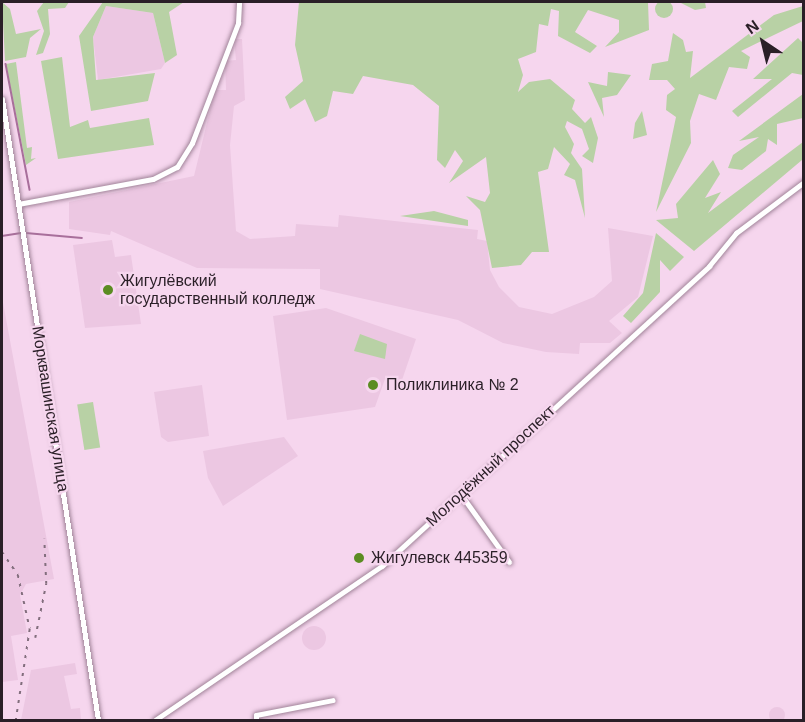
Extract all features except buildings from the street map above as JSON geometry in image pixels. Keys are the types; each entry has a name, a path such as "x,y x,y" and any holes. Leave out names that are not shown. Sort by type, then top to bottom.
{"street":[{"path":"18,204 153,179 171,171 188,154 238,22 239,2"},
{"name":"Морквашинская улица","path":"2,99 98,720"},
{"name":"Молодёжный проспект","path":"154,720 374,572 462,496 704,270 736,233 804,182"},
{"path":"462,496 508,562"},
{"path":"256,720 256,715 333,700"}],"shaded area":[{"path":"106,6 153,13 165,63 161,69 98,80 93,37"},
{"path":"234,39 242,39 245,100 234,106 230,145 236,231 250,239 295,236 296,224 338,227 339,215 478,230 477,239 487,241 490,270 499,287 519,307 552,314 594,297 612,281 608,228 653,236 638,297 609,321 622,333 610,343 580,343 579,354 546,352 503,343 458,320 320,289 320,269 197,268 111,231 110,235 69,229 69,202 194,176 215,90 226,90 225,61 236,60"},
{"name":"Жигулёвский государственный колледж","path":"112,240 115,257 131,255 141,324 85,328 73,245"},
{"path":"2,297 54,579 26,584 20,595 27,633 11,636 18,680 2,682"},
{"path":"326,308 416,339 401,383 385,379 375,407 287,420 273,316"},
{"path":"202,385 209,436 168,442 161,437 154,392"},
{"path":"284,437 298,456 223,506 208,478 203,451"},
{"path":"314,626 319,627 325,633 325,643 319,649 314,650 309,649 303,643 302,638 303,633 309,627"},
{"path":"75,663 77,674 64,676 71,709 80,708 81,720 21,720 31,670"},
{"path":"777,707 783,709 785,715 783,721 777,723 771,721 769,715 771,709"}],"green space":[{"path":"664,0 670,3 673,9 670,15 664,18 658,15 655,9 658,3"},
{"path":"2,2 10,9 16,34 41,29 30,38 26,57 5,61"},
{"path":"44,2 69,2 65,8 48,9 50,34 43,53 36,55 44,31 37,11"},
{"path":"103,2 184,2 169,12 177,55 165,63 153,13 106,6 93,37 96,80 155,73 148,101 91,111 79,36"},
{"path":"299,2 648,2 649,30 605,47 619,32 619,20 588,10 575,32 597,46 590,53 558,36 559,11 551,9 548,26 539,24 536,52 518,59 523,75 518,92 529,82 550,79 575,100 572,109 585,123 591,117 598,138 593,163 582,156 589,149 582,129 567,121 565,127 574,144 571,153 582,169 585,218 575,180 564,175 570,164 554,147 548,169 538,172 549,252 532,252 521,265 492,268 480,210 466,196 485,202 490,193 486,157 449,183 463,161 455,150 445,168 437,160 439,106 413,85 363,76 353,94 333,91 327,116 315,122 305,99 290,109 285,97 303,81 295,45"},
{"path":"679,2 705,2 706,8 695,10"},
{"path":"803,6 803,21 741,51 750,57 747,69 729,67 716,100 699,94 690,121 691,143 656,212 676,117 666,110 667,95 675,89 667,80 649,80 652,64 668,61 673,33 683,40 686,52 693,51 690,78 774,15"},
{"path":"798,38 803,43 803,75 792,73 738,117 732,111 772,79 753,79"},
{"path":"62,57 70,127 88,120 90,128 149,118 154,145 58,159 41,61"},
{"path":"16,62 27,148 32,147 31,159 36,158 26,165 6,64"},
{"path":"608,72 631,75 617,95 602,98 604,117 588,82 607,86"},
{"path":"803,94 803,118 777,124 777,145 768,139 766,151 742,170 728,168 733,155 759,137 739,141"},
{"path":"642,111 647,135 633,139 635,123"},
{"path":"803,142 802,160 694,251 656,220 678,218 676,204 713,160 720,174 705,198 721,192 708,213"},
{"path":"434,211 468,220 468,226 400,216"},
{"path":"656,233 684,257 670,271 660,260 660,292 631,323 623,316 643,293"},
{"path":"360,334 387,344 385,359 354,351"},
{"path":"93,402 100,447 84,450 77,405"}],"waterway":[{"path":"6,64 30,190"},
{"path":"2,236 21,233"},
{"path":"26,233 82,238"}],"railway":[{"path":"35,638 46,584 44,539"},
{"path":"2,552 18,575 30,629 16,720"}],"place":[{"name":"Жигулёвский государственный колледж","path":"108,290"},
{"name":"Поликлиника № 2","path":"373,385"},
{"name":"Жигулевск 445359","path":"359,558"}]}
